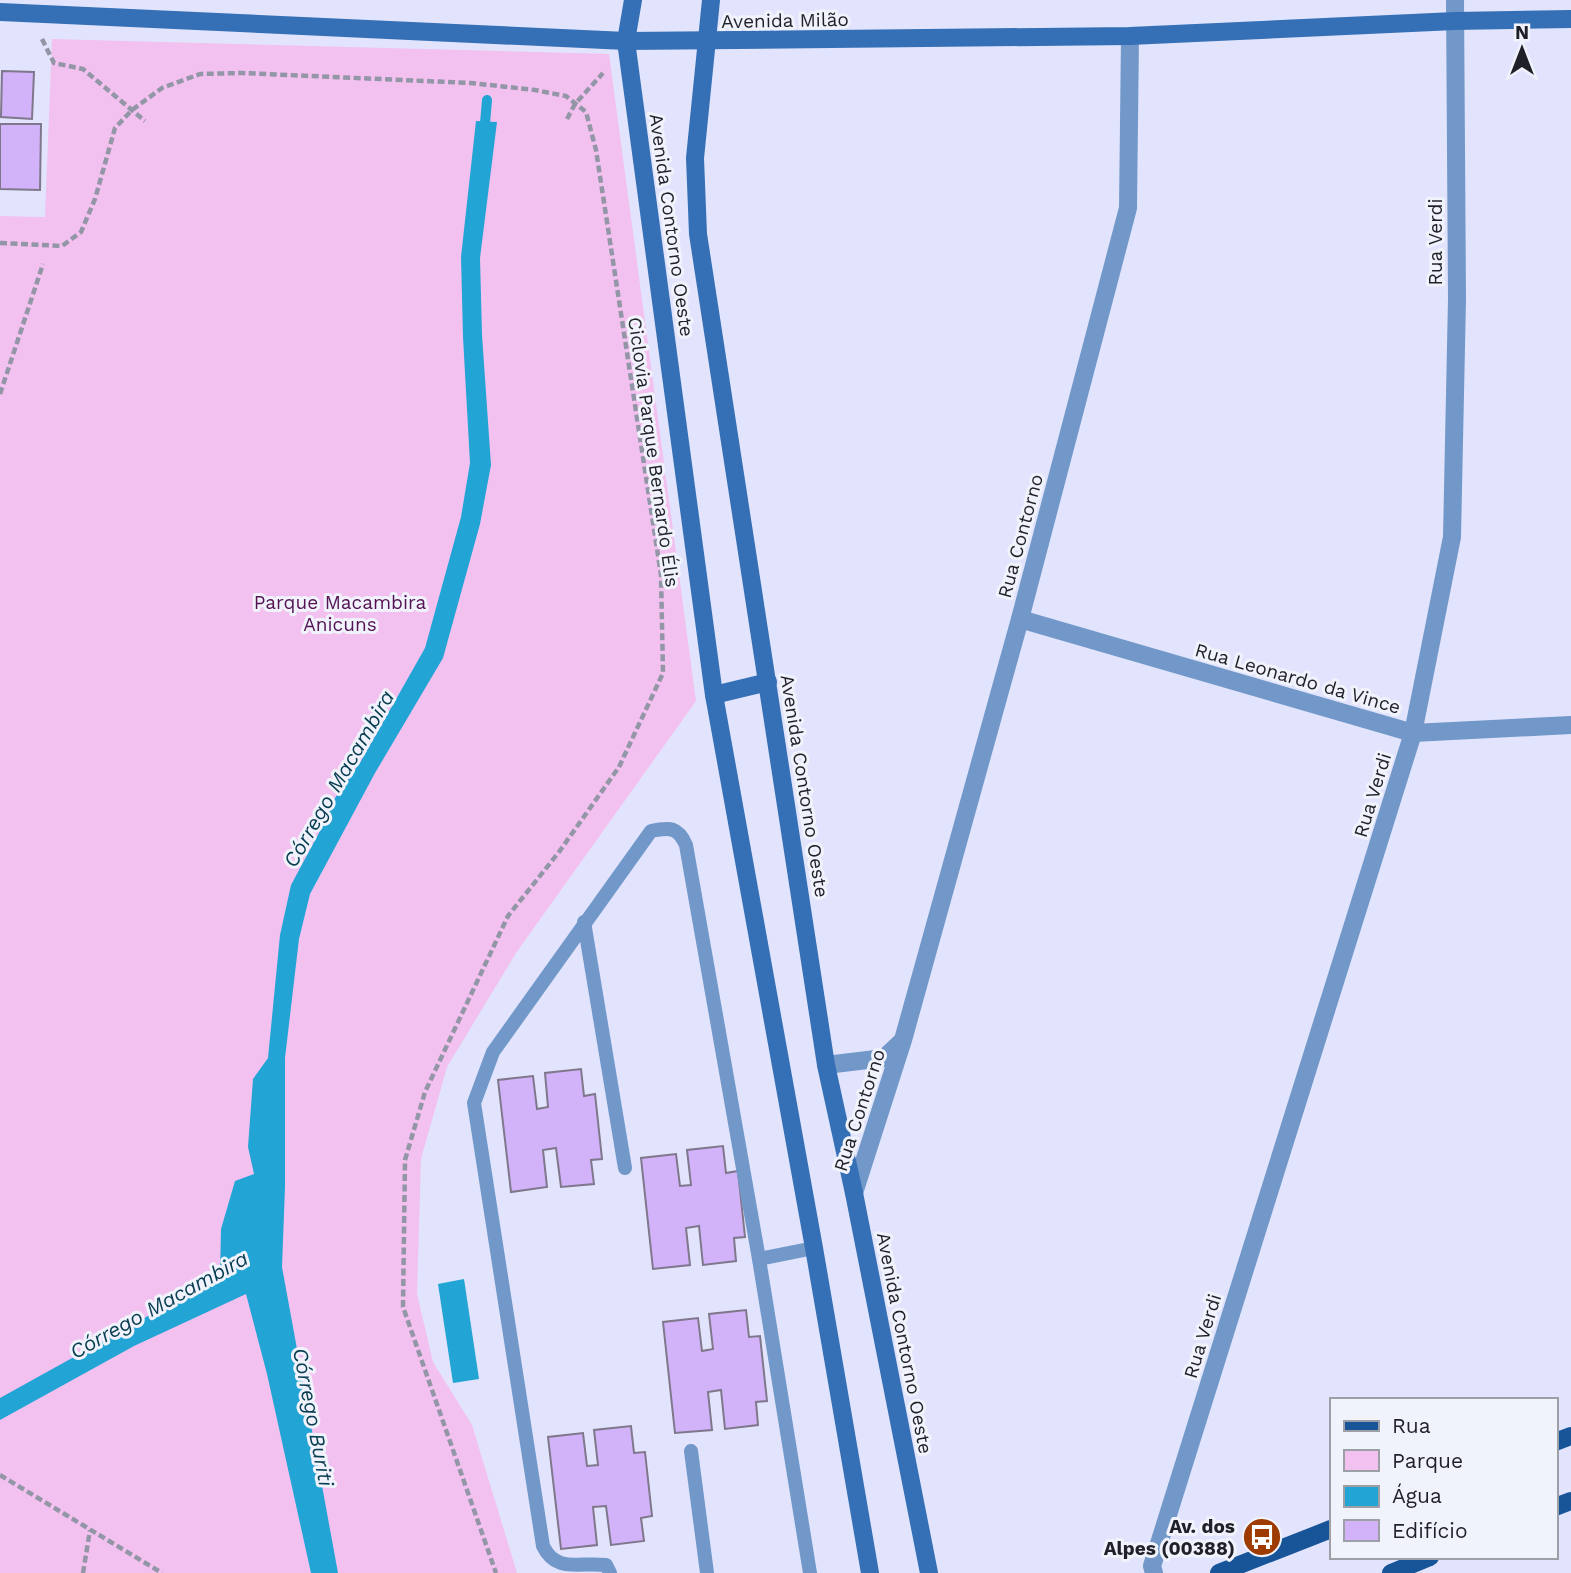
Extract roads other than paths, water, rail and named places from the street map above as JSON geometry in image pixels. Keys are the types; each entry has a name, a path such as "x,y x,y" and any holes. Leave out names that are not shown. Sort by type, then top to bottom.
{"main road":[{"name":"Avenida Contorno Oeste","path":"633,0 626,41 714,695 870,1573"},
{"name":"Avenida Contorno Oeste","path":"711,0 695,158 698,233 827,1065 929,1573"},
{"name":"Avenida Milão","path":"0,12 626,41 1130,36 1455,21 1571,19"},
{"path":"714,695 768,682"},
{"path":"1219,1573 1330,1529"},
{"path":"1391,1573 1425,1559"}],"street":[{"name":"Rua Verdi","path":"1154,1573 1152,1566 1156,1552 1413,733 1451,537 1457,299 1455,0"},
{"name":"Rua Contorno","path":"854,1193 903,1040 1020,619 1128,208 1130,36"},
{"name":"Rua Leonardo da Vince","path":"1020,619 1413,733 1571,725"},
{"name":"Rua Contorno","path":"827,1065 884,1058 903,1040"}],"lane":[{"path":"610,1573 606,1565 595,1564 568,1569 556,1567 547,1559 542,1546 474,1103 492,1052 584,922 651,831 671,829 681,834 686,845 759,1259 810,1573"},
{"path":"584,922 625,1168"},
{"path":"759,1259 814,1248"},
{"path":"691,1451 707,1573"}],"water":[{"path":"476,121 497,122 480,258 491,465 480,524 443,658 375,773 310,894 299,939 285,1058 282,1267 338,1573 311,1573 267,1374 246,1294 134,1346 0,1420 0,1398 220,1276 221,1229 235,1181 254,1174 248,1147 253,1079 268,1058 280,935 291,885 335,798 361,761 425,648 461,517 470,463 461,257"},
{"path":"464,1279 479,1379 453,1383 438,1284"}],"waterway":[{"name":"Córrego Macambira","path":"484,135 487,100"}],"place":[{"name":"Av. dos Alpes (00388)","path":"1262,1537"}],"park label":[{"name":"Parque Macambira Anicuns","path":"340,613"}],"water label":[{"name":"Córrego Buriti","path":"313,1417"}]}
